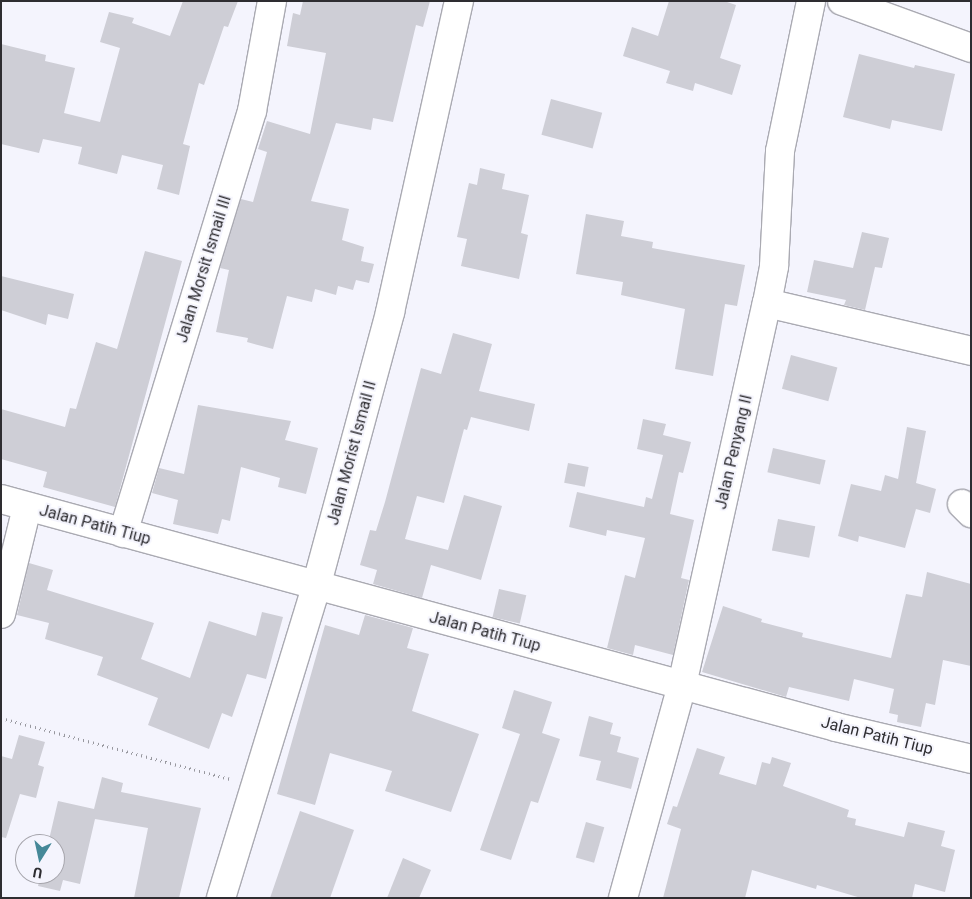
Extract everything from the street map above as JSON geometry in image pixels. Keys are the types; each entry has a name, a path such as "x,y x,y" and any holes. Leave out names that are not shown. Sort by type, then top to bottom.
{"street":[{"name":"Jalan Morsit Ismail III","path":"123,533 252,111 272,1"},
{"name":"Jalan Morist Ismail II","path":"221,898 316,587 390,312 459,1"},
{"name":"Jalan Penyang II","path":"623,898 682,685 768,303 774,266 780,151 811,1"},
{"path":"842,1 971,48"},
{"path":"768,303 971,351"},
{"name":"Jalan Patih Tiup","path":"1,499 316,587 836,727 971,759"},
{"path":"1,614 27,507"}],"path":[{"path":"1,718 66,733 255,786"}],"building":[{"path":"183,1 238,1 228,27 224,26 204,85 199,83 183,144 190,146 179,195 157,189 163,165 122,155 117,174 78,164 82,147 43,139 39,153 1,144 1,44 46,55 45,61 75,68 64,113 100,122 120,48 100,42 109,12 134,18 132,23 170,36"},
{"path":"303,1 430,1 423,27 416,25 393,122 373,118 371,130 336,123 311,201 349,209 342,240 364,247 361,261 374,264 369,283 356,280 353,290 338,286 336,295 315,289 312,302 287,296 273,349 247,342 248,338 216,332 229,270 220,268 241,199 253,202 267,152 258,149 267,121 310,134 326,53 287,46 293,13 300,15"},
{"path":"669,1 724,1 736,5 720,58 741,65 732,95 695,83 693,91 666,83 670,71 623,56 632,27 658,36"},
{"path":"859,54 914,68 915,65 955,74 942,131 892,120 890,129 843,117"},
{"path":"551,99 602,113 593,148 541,135"},
{"path":"480,168 505,174 502,189 529,195 521,233 528,235 519,279 461,266 467,239 457,237 469,183 477,185"},
{"path":"586,214 624,221 621,236 653,242 652,248 745,265 737,306 725,304 713,376 675,369 685,309 621,295 623,282 576,274"},
{"path":"862,232 889,238 882,268 875,267 865,310 844,305 846,300 807,292 814,260 853,268"},
{"path":"145,251 182,261 115,507 43,487 47,472 1,459 1,409 65,427 70,408 76,409 96,342 117,349"},
{"path":"1,276 74,294 68,319 48,314 46,325 1,310"},
{"path":"453,333 492,344 479,391 535,404 529,431 471,417 467,430 464,429 444,503 417,496 405,539 448,550 464,495 502,506 481,580 431,565 422,598 373,584 377,570 360,565 370,530 376,531 385,502 421,368 441,374"},
{"path":"791,355 837,367 828,401 782,389"},
{"path":"198,405 291,421 285,440 318,448 306,494 278,487 280,478 241,467 230,521 222,519 218,534 173,524 178,500 152,493 159,468 184,474"},
{"path":"643,419 666,424 663,435 691,442 683,473 679,472 670,514 694,520 681,578 689,580 673,655 635,645 633,655 607,648 625,575 635,578 645,538 607,530 606,536 569,527 577,492 644,507 646,497 652,499 663,455 637,449"},
{"path":"907,427 926,431 916,483 936,489 930,513 916,509 905,548 859,536 858,542 838,536 851,484 881,491 885,475 898,479"},
{"path":"773,448 826,460 820,485 767,472"},
{"path":"568,463 589,467 585,487 564,483"},
{"path":"778,519 815,526 809,558 772,550"},
{"path":"29,563 53,570 47,590 154,623 141,659 190,678 209,621 256,636 262,612 283,617 266,679 247,674 232,717 222,713 209,749 148,725 158,698 97,675 103,657 45,639 49,623 17,615"},
{"path":"927,572 971,584 971,666 943,660 935,705 926,703 921,727 897,722 898,715 889,713 894,689 854,679 849,701 789,687 786,697 702,672 723,606 762,619 761,622 803,633 802,637 891,658 906,594 922,597"},
{"path":"499,589 526,595 520,624 492,617"},
{"path":"365,615 413,628 407,648 429,654 412,711 479,734 451,812 385,791 392,771 330,753 315,805 277,794 325,625 359,635"},
{"path":"514,690 552,702 542,733 560,739 538,803 531,801 511,860 480,850 520,734 502,728"},
{"path":"589,716 613,723 610,734 621,737 617,752 639,758 631,789 596,780 601,761 579,756"},
{"path":"19,735 45,742 38,765 44,767 36,798 20,794 6,838 1,837 1,756 12,759"},
{"path":"697,748 725,757 719,774 756,785 762,762 770,764 772,757 791,763 783,786 849,810 847,817 856,819 855,825 904,837 908,822 945,831 941,846 955,850 945,892 915,884 912,898 861,898 817,885 816,889 752,870 745,898 663,898 681,829 667,824 673,806 677,807"},
{"path":"102,777 123,783 121,792 201,808 179,898 134,898 148,828 95,819 80,884 65,880 65,834 50,834 58,801 94,809"},
{"path":"300,811 354,830 330,898 270,898"},
{"path":"586,822 604,827 594,863 576,858"},
{"path":"403,858 431,870 419,898 387,898"},
{"path":"38,884 62,884 60,891 38,886"}]}
